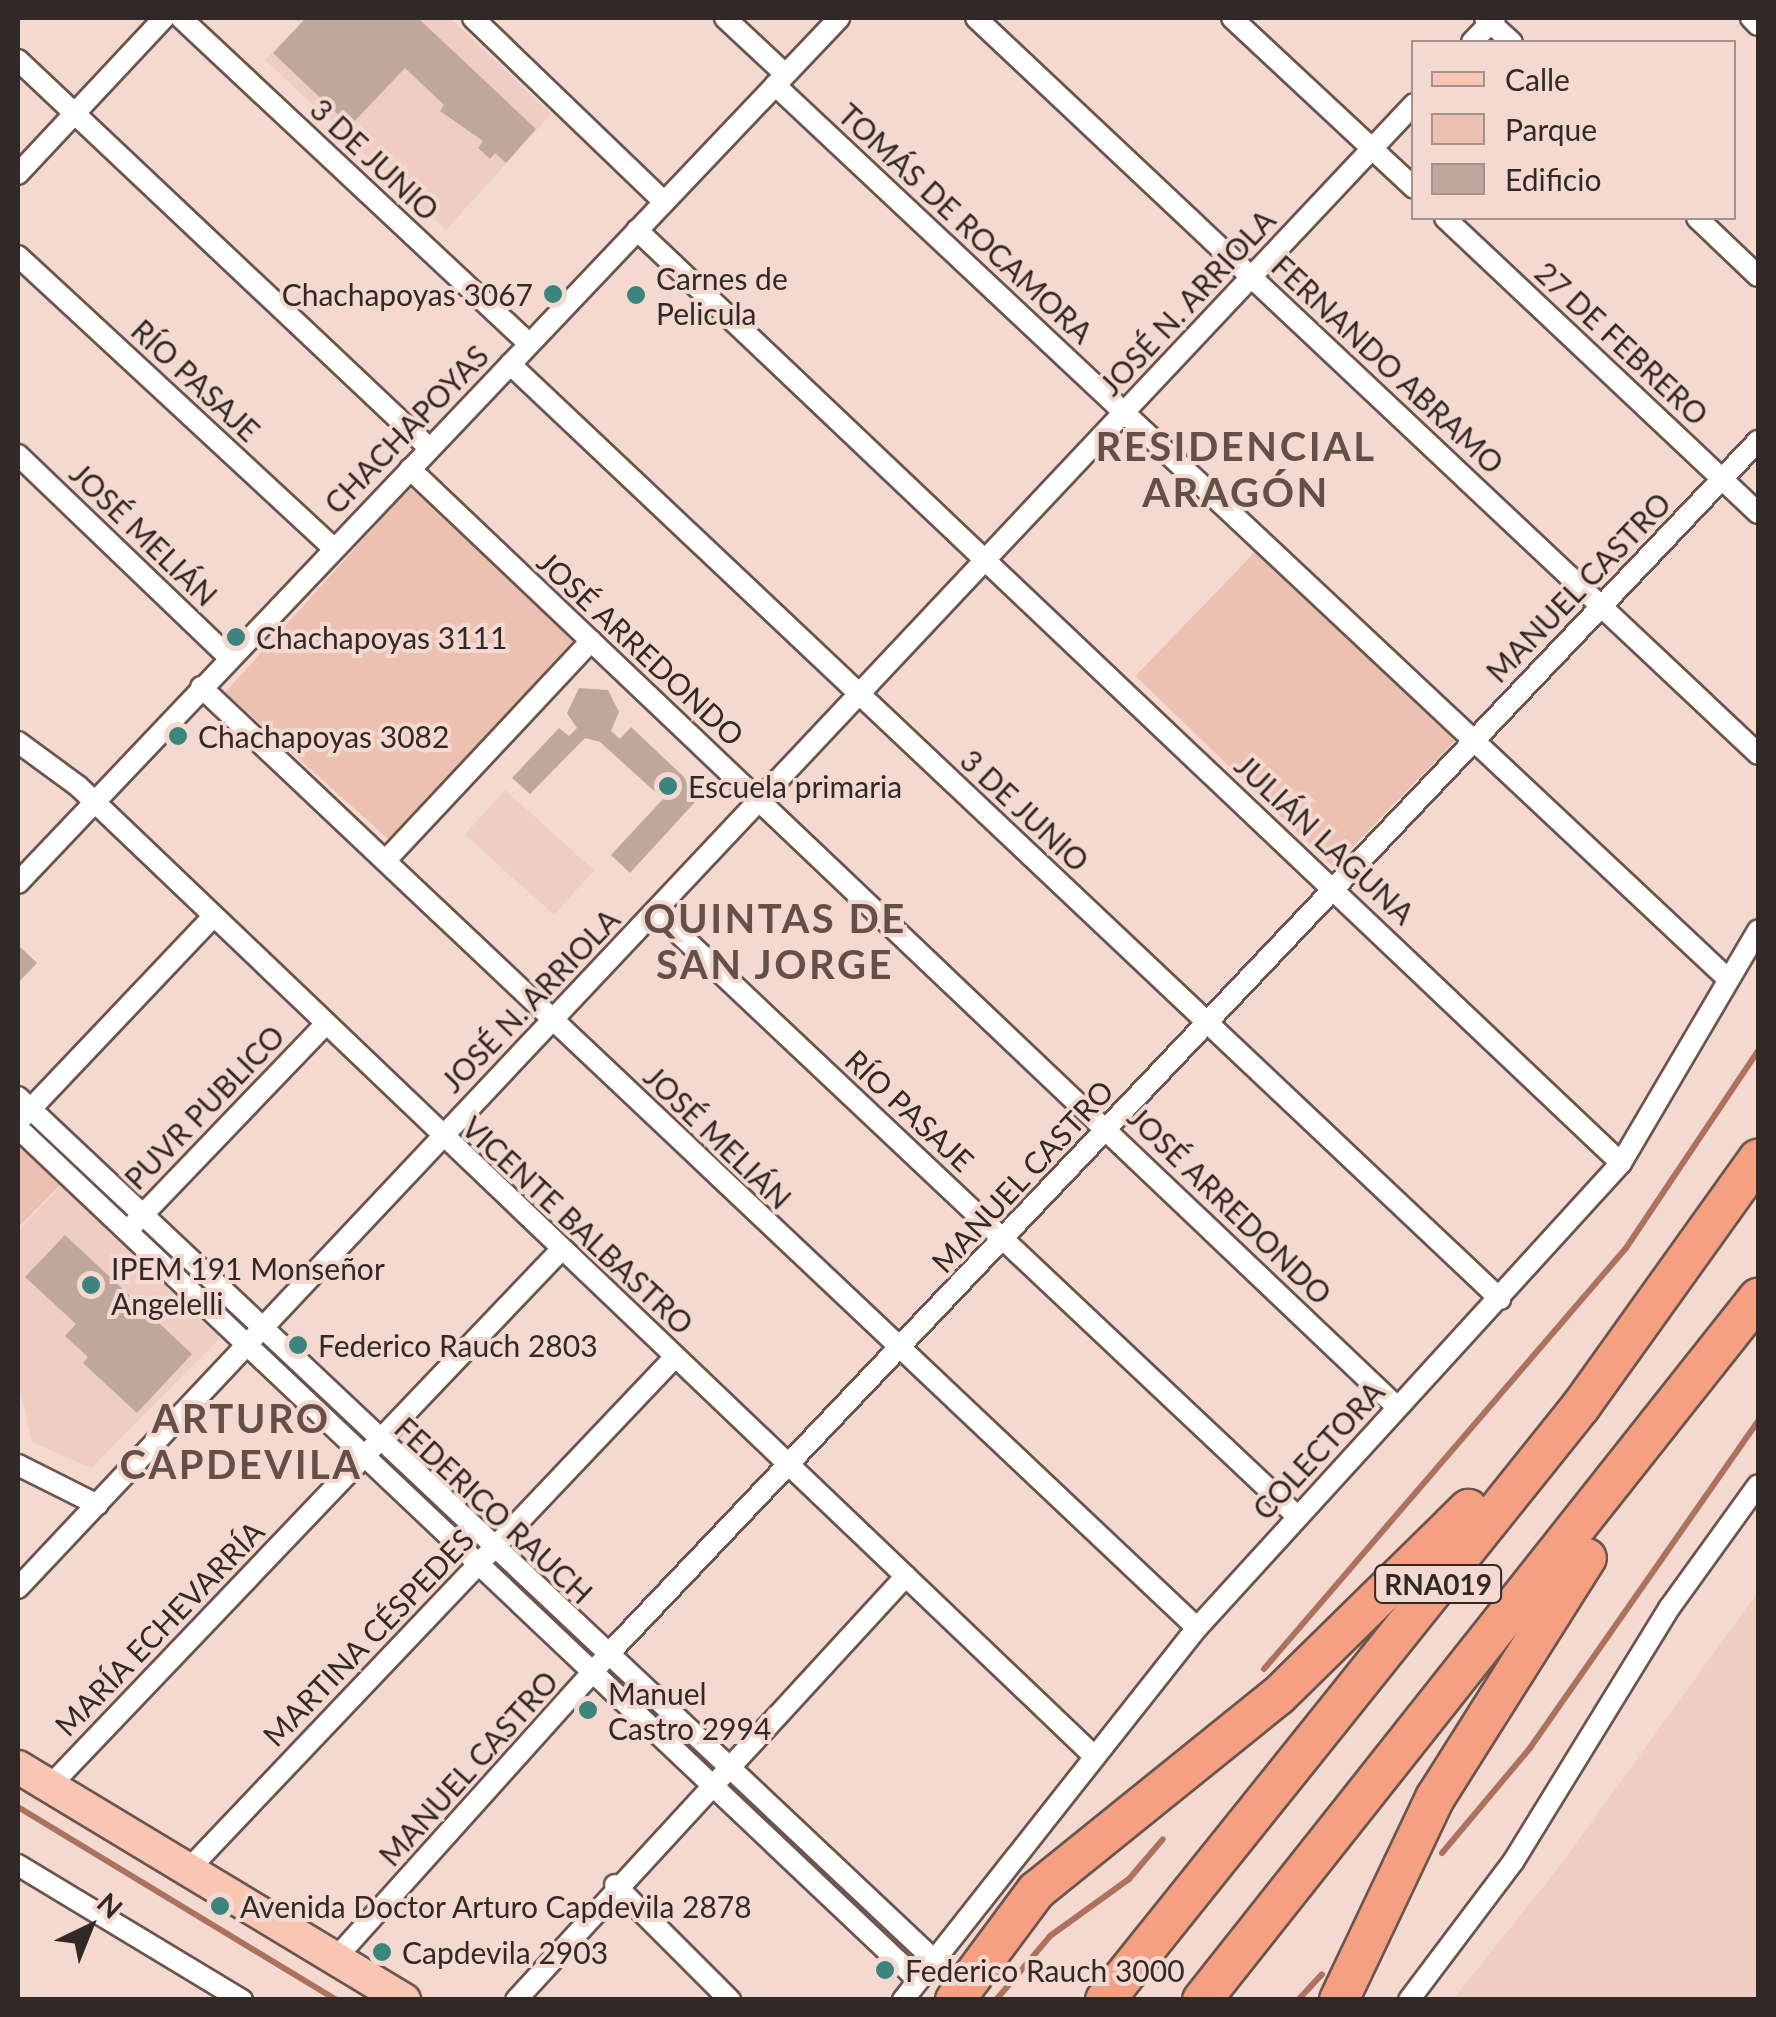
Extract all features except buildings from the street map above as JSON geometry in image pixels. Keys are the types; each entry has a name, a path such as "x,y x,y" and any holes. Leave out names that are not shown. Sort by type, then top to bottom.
{"highway":[{"name":"RNA019","path":"1105,2000 1581,1406 1758,1160"},
{"name":"RNA019","path":"1202,2000 1758,1298"},
{"path":"1339,2000 1418,1828 1496,1691 1758,1334"},
{"path":"955,2000 1036,1891 1291,1685 1581,1406"}],"main road":[{"path":"18,1767 404,2000"}],"street":[{"path":"18,174 164,18"},
{"name":"3 DE JUNIO","path":"180,18 529,344"},
{"path":"473,18 664,202"},
{"name":"TOMÁS DE ROCAMORA","path":"725,18 780,80 1125,412 1728,979"},
{"name":"CHACHAPOYAS","path":"18,883 839,18"},
{"name":"FERNANDO ABRAMO","path":"976,18 1758,754"},
{"path":"1232,18 1411,185"},
{"path":"1751,18 1758,25"},
{"path":"1474,40 1490,19 1510,40"},
{"path":"18,60 430,448"},
{"name":"JOSÉ N. ARRIOLA","path":"18,1588 1411,107"},
{"name":"27 DE FEBRERO","path":"1447,220 1758,513"},
{"path":"1699,220 1758,276"},
{"name":"JULIÁN LAGUNA","path":"637,230 1621,1163"},
{"name":"RÍO PASAJE","path":"18,256 334,549"},
{"name":"3 DE JUNIO","path":"510,364 1500,1299"},
{"name":"MANUEL CASTRO","path":"336,1958 788,1466 1758,442"},
{"name":"JOSÉ MELIÁN","path":"18,456 229,657"},
{"name":"JOSÉ ARREDONDO","path":"410,469 1397,1408"},
{"path":"387,859 591,642"},
{"name":"JOSÉ MELIÁN","path":"202,686 1197,1628"},
{"name":"VICENTE BALBASTRO","path":"18,742 95,802 440,1136 1094,1756"},
{"name":"RÍO PASAJE","path":"656,912 1296,1516"},
{"path":"21,1114 212,918"},
{"name":"COLECTORA","path":"903,2000 1197,1628 1621,1163 1758,930"},
{"name":"PUVR PUBLICO","path":"134,1224 325,1025"},
{"name":"FEDERICO RAUCH","path":"21,1114 254,1338 378,1442 723,1768 934,1960"},
{"name":"MARÍA ECHEVARRÍA","path":"49,1787 561,1250"},
{"name":"FEDERICO RAUCH","path":"254,1338 362,1458 706,1786 918,1980"},
{"name":"MARTINA CÉSPEDES","path":"188,1870 674,1358"},
{"path":"18,1465 98,1505"},
{"path":"1410,2000 1512,1862 1670,1607 1758,1486"},
{"path":"516,2000 614,1885 906,1576"},
{"path":"18,1865 242,2000"},
{"path":"614,1885 730,2000"}],"shaded area":[{"path":"305,18 450,18 551,114 446,230 265,60"},
{"path":"505,790 594,870 554,915 465,835"},
{"name":"IPEM 191 Monseñor Angelelli","path":"61,1186 220,1338 91,1468 32,1442 18,1381 18,1231"},
{"path":"1758,1592 1758,1999 1453,1999 1556,1871"}],"green space":[{"path":"412,485 578,635 392,842 225,692"},
{"path":"1257,550 1455,741 1333,867 1135,676"},
{"path":"18,1145 60,1185 18,1228"}],"waterway":[{"path":"1264,1669 1626,1248 1758,1051"},
{"path":"1442,1853 1530,1748 1758,1421"},
{"path":"18,1807 337,2000"},
{"path":"996,2000 1050,1936 1129,1879 1163,1839"},
{"path":"1298,2000 1322,1974"}],"place":[{"name":"Chachapoyas 3067","path":"553,294"},
{"name":"Carnes de Pelicula","path":"636,295"},
{"name":"Chachapoyas 3111","path":"236,637"},
{"name":"Chachapoyas 3082","path":"178,736"},
{"name":"Escuela primaria","path":"668,786"},
{"name":"IPEM 191 Monseñor Angelelli","path":"91,1285"},
{"name":"Federico Rauch 2803","path":"298,1345"},
{"name":"Manuel Castro 2994","path":"588,1710"},
{"name":"Avenida Doctor Arturo Capdevila 2878","path":"220,1906"},
{"name":"Capdevila 2903","path":"382,1952"},
{"name":"Federico Rauch 3000","path":"885,1970"}],"district":[{"name":"RESIDENCIAL ARAGÓN","path":"1236,469"},
{"name":"QUINTAS DE SAN JORGE","path":"775,941"},
{"name":"ARTURO CAPDEVILA","path":"241,1441"}]}
